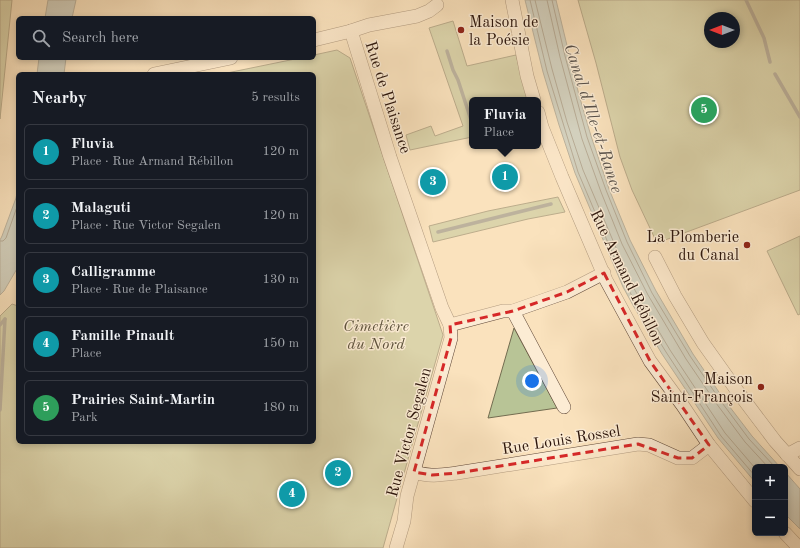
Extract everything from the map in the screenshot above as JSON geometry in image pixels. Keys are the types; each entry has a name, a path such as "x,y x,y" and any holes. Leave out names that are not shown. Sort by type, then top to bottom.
{"street":[{"path":"512,0 533,97"},
{"path":"351,31 369,25 417,16 437,6"},
{"name":"Rue de Plaisance","path":"316,40 351,31 393,164 442,308 450,325"},
{"path":"164,72 221,60"},
{"name":"Rue Armand Rébillon","path":"541,123 606,280 650,361 709,445 754,500"},
{"path":"655,257 675,296 734,388 775,441 800,469"},
{"path":"450,325 503,311 513,311 567,292 604,273"},
{"path":"513,311 564,407"},
{"name":"Rue Victor Segalen","path":"396,548 404,521 407,496 451,338 450,325"},
{"name":"Rue Louis Rossel","path":"414,472 432,476 457,473 638,444 649,446 678,458 692,458 709,445"},
{"path":"787,454 800,448"},
{"path":"788,536 799,548"}],"highlighted area":[{"path":"604,273 650,361 709,445 692,458 678,458 638,444 457,473 432,475 414,472 451,338 450,325 513,311 567,292"}],"green space":[{"path":"0,0 12,0 0,119"},
{"path":"578,0 800,0 800,190 657,243 632,190 620,157"},
{"path":"453,21 467,66 516,55 527,97 469,97 469,138 410,150 406,135 431,126 435,136 463,126 429,28"},
{"name":"Cimetière du Nord","path":"337,50 350,58 443,335 383,548 0,548 0,316 12,304 16,305 16,444 316,444 316,72 232,72 290,60 316,60 316,55"},
{"path":"558,197 565,212 528,219 433,242 429,226 488,211"},
{"path":"800,236 800,314 798,315 767,251"},
{"path":"514,328 557,408 488,418"}],"water":[{"path":"48,0 76,0 72,16 45,16"},
{"path":"525,0 556,0 579,95 591,136 609,189 630,240 656,291 693,354 723,398 752,436 777,464 752,464 752,478 718,438 662,354 623,287 575,173 543,72"},
{"path":"39,60 66,60 64,72 37,72"},
{"path":"16,198 16,270 0,295 0,240"},
{"path":"788,475 800,489 800,529 788,517"}],"waterway":[{"path":"746,0 764,38 770,62"},
{"path":"447,51 469,114"},
{"path":"775,74 800,117"},
{"path":"438,232 551,204"},
{"path":"0,325 5,319"},
{"path":"0,410 5,319"}],"place":[{"name":"Maison de la Poésie","path":"461,30"},
{"name":"Prairies Saint-Martin","path":"704,110"},
{"name":"Fluvia","path":"505,177"},
{"name":"Calligramme","path":"433,182"},
{"name":"La Plomberie du Canal","path":"747,245"},
{"name":"Maison Saint-François","path":"761,387"},
{"name":"Malaguti","path":"338,473"},
{"name":"Famille Pinault","path":"292,494"}],"water label":[{"name":"Canal d'Ille-et-Rance","path":"594,118"}]}
